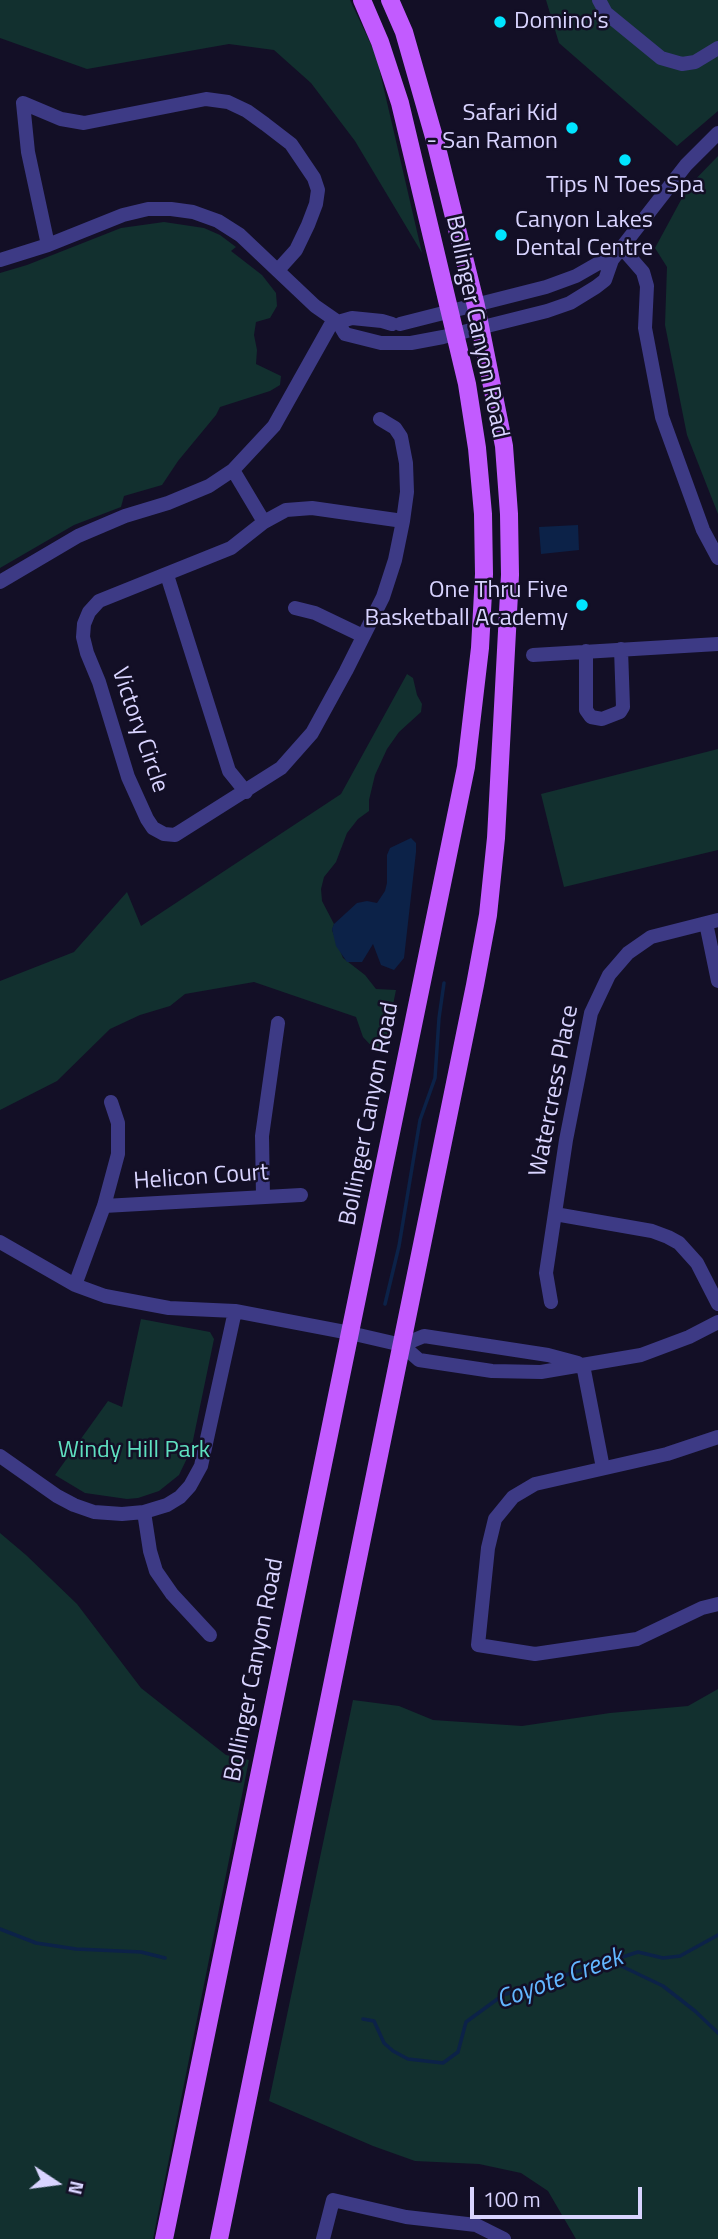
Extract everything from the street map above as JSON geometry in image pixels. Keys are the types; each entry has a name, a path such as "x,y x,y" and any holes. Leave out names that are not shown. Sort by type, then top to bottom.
{"main road":[{"name":"Bollinger Canyon Road","path":"164,2239 466,767 474,713 484,587 483,514 477,447 457,334 400,103 380,42 362,0"},
{"name":"Bollinger Canyon Road","path":"219,2239 475,985 488,915 496,838 510,589 509,514 503,446 476,306 423,94 404,32 390,0"}],"street":[{"path":"599,0 606,13 661,58 682,64 695,62 718,48"},
{"path":"48,245 28,152 23,103 61,119 84,122 206,99 228,102 265,124 291,144 314,178 317,197 308,225 296,250 278,270"},
{"path":"0,260 48,245 123,215 148,209 193,212 218,221 240,235 316,306 336,320 345,334 381,343 411,343 481,328 570,303 605,280 612,260 686,165 718,133"},
{"path":"622,248 643,272 648,286 645,328 662,417 703,530 718,558"},
{"path":"336,320 352,318 397,322 452,312 546,287 612,260"},
{"path":"0,582 78,536 209,486 233,470 274,426 336,320"},
{"path":"380,419 395,428 401,437 406,463 407,492 403,521"},
{"path":"233,470 264,522"},
{"name":"Victory Circle","path":"312,508 403,521 395,560 383,597 312,733 281,768 246,792 175,835 164,834 153,828 147,819 128,777 99,682 87,653 83,637 84,624 89,611 99,601 232,548 264,522 286,510 312,508"},
{"path":"167,575 229,771 246,792"},
{"path":"295,608 315,613 363,636"},
{"path":"533,655 718,644"},
{"path":"586,651 586,710 592,717 603,719 620,712 623,707 621,649"},
{"path":"712,922 718,981"},
{"name":"Watercress Place","path":"551,1302 546,1273 591,1013 609,975 628,953 652,937 712,922"},
{"path":"263,1197 262,1136 278,1023"},
{"path":"75,1285 104,1206 118,1154 118,1123 111,1102"},
{"name":"Helicon Court","path":"104,1206 301,1195"},
{"path":"555,1214 652,1231 679,1243 697,1263 718,1304"},
{"path":"0,1242 75,1285 105,1296 157,1306 235,1311 350,1333 402,1345 419,1360 492,1371 541,1372 641,1355 718,1322"},
{"path":"0,1455 57,1496 94,1511 122,1514 144,1512 167,1505 180,1497 190,1486 201,1466 235,1311"},
{"path":"402,1345 425,1336 548,1355 583,1365"},
{"path":"583,1365 603,1468"},
{"path":"718,1437 667,1454 536,1484 513,1497 495,1519 488,1548 478,1645 535,1654 637,1639 702,1608 718,1604"},
{"path":"144,1512 156,1571 172,1594 210,1635"},
{"path":"323,2239 332,2200 406,2217 476,2225 505,2239"}],"green space":[{"path":"0,0 350,0 376,55 422,253 355,141 311,83 274,50 229,44 87,69 0,38"},
{"path":"546,0 718,0 718,111 677,146 559,43"},
{"path":"718,156 718,514 687,435 665,325 667,267 655,248 688,187"},
{"path":"164,222 204,228 220,235 236,247 231,251 262,275 276,293 277,306 270,318 256,322 254,335 256,364 281,376 280,385 270,391 220,407 162,485 124,496 121,507 74,525 0,568 0,273 121,228"},
{"path":"407,674 413,678 422,704 421,712 399,732 387,749 375,775 369,811 358,819 347,833 336,862 324,877 321,889 322,901 334,924 332,930 343,958 365,975 376,989 396,990 383,1054 377,1052 363,1037 356,1017 254,982 185,994 170,1006 140,1015 110,1029 57,1081 0,1110 0,981 74,952 127,892 141,926 341,794"},
{"path":"718,749 718,850 564,887 541,794"},
{"name":"Windy Hill Park","path":"141,1319 210,1332 214,1339 191,1450 179,1475 159,1491 127,1499 85,1493 55,1475 108,1401 122,1407"},
{"path":"0,1533 77,1604 141,1688 226,1755 249,1760 153,2239 0,2239"},
{"path":"718,1689 718,2239 576,2239 548,2191 521,2173 479,2164 415,2161 269,2101 353,1700 399,1706 433,1720 522,1726 610,1713 688,1706"}],"water":[{"path":"578,525 579,550 541,554 539,527"},
{"path":"411,838 416,843 416,852 404,958 394,970 381,965 373,944 362,962 347,962 336,946 332,929 334,924 357,903 377,903 387,883 387,855 390,848"}],"waterway":[{"path":"385,1304 399,1246 420,1120 435,1078 444,983"},
{"name":"Coyote Creek","path":"0,1929 36,1943 76,1949 141,1952 165,1958"},
{"name":"Coyote Creek","path":"363,2019 374,2021 384,2043 393,2051 408,2059 443,2063 458,2052 466,2022 503,1995 638,1952 663,1958 680,1956 718,1935"},
{"path":"613,1962 663,1986 718,2033"}],"place":[{"name":"Domino's","path":"500,22"},
{"name":"Safari Kid - San Ramon","path":"572,128"},
{"name":"Tips N Toes Spa","path":"625,160"},
{"name":"Canyon Lakes Dental Centre","path":"501,235"},
{"name":"One Thru Five Basketball Academy","path":"582,605"}]}
